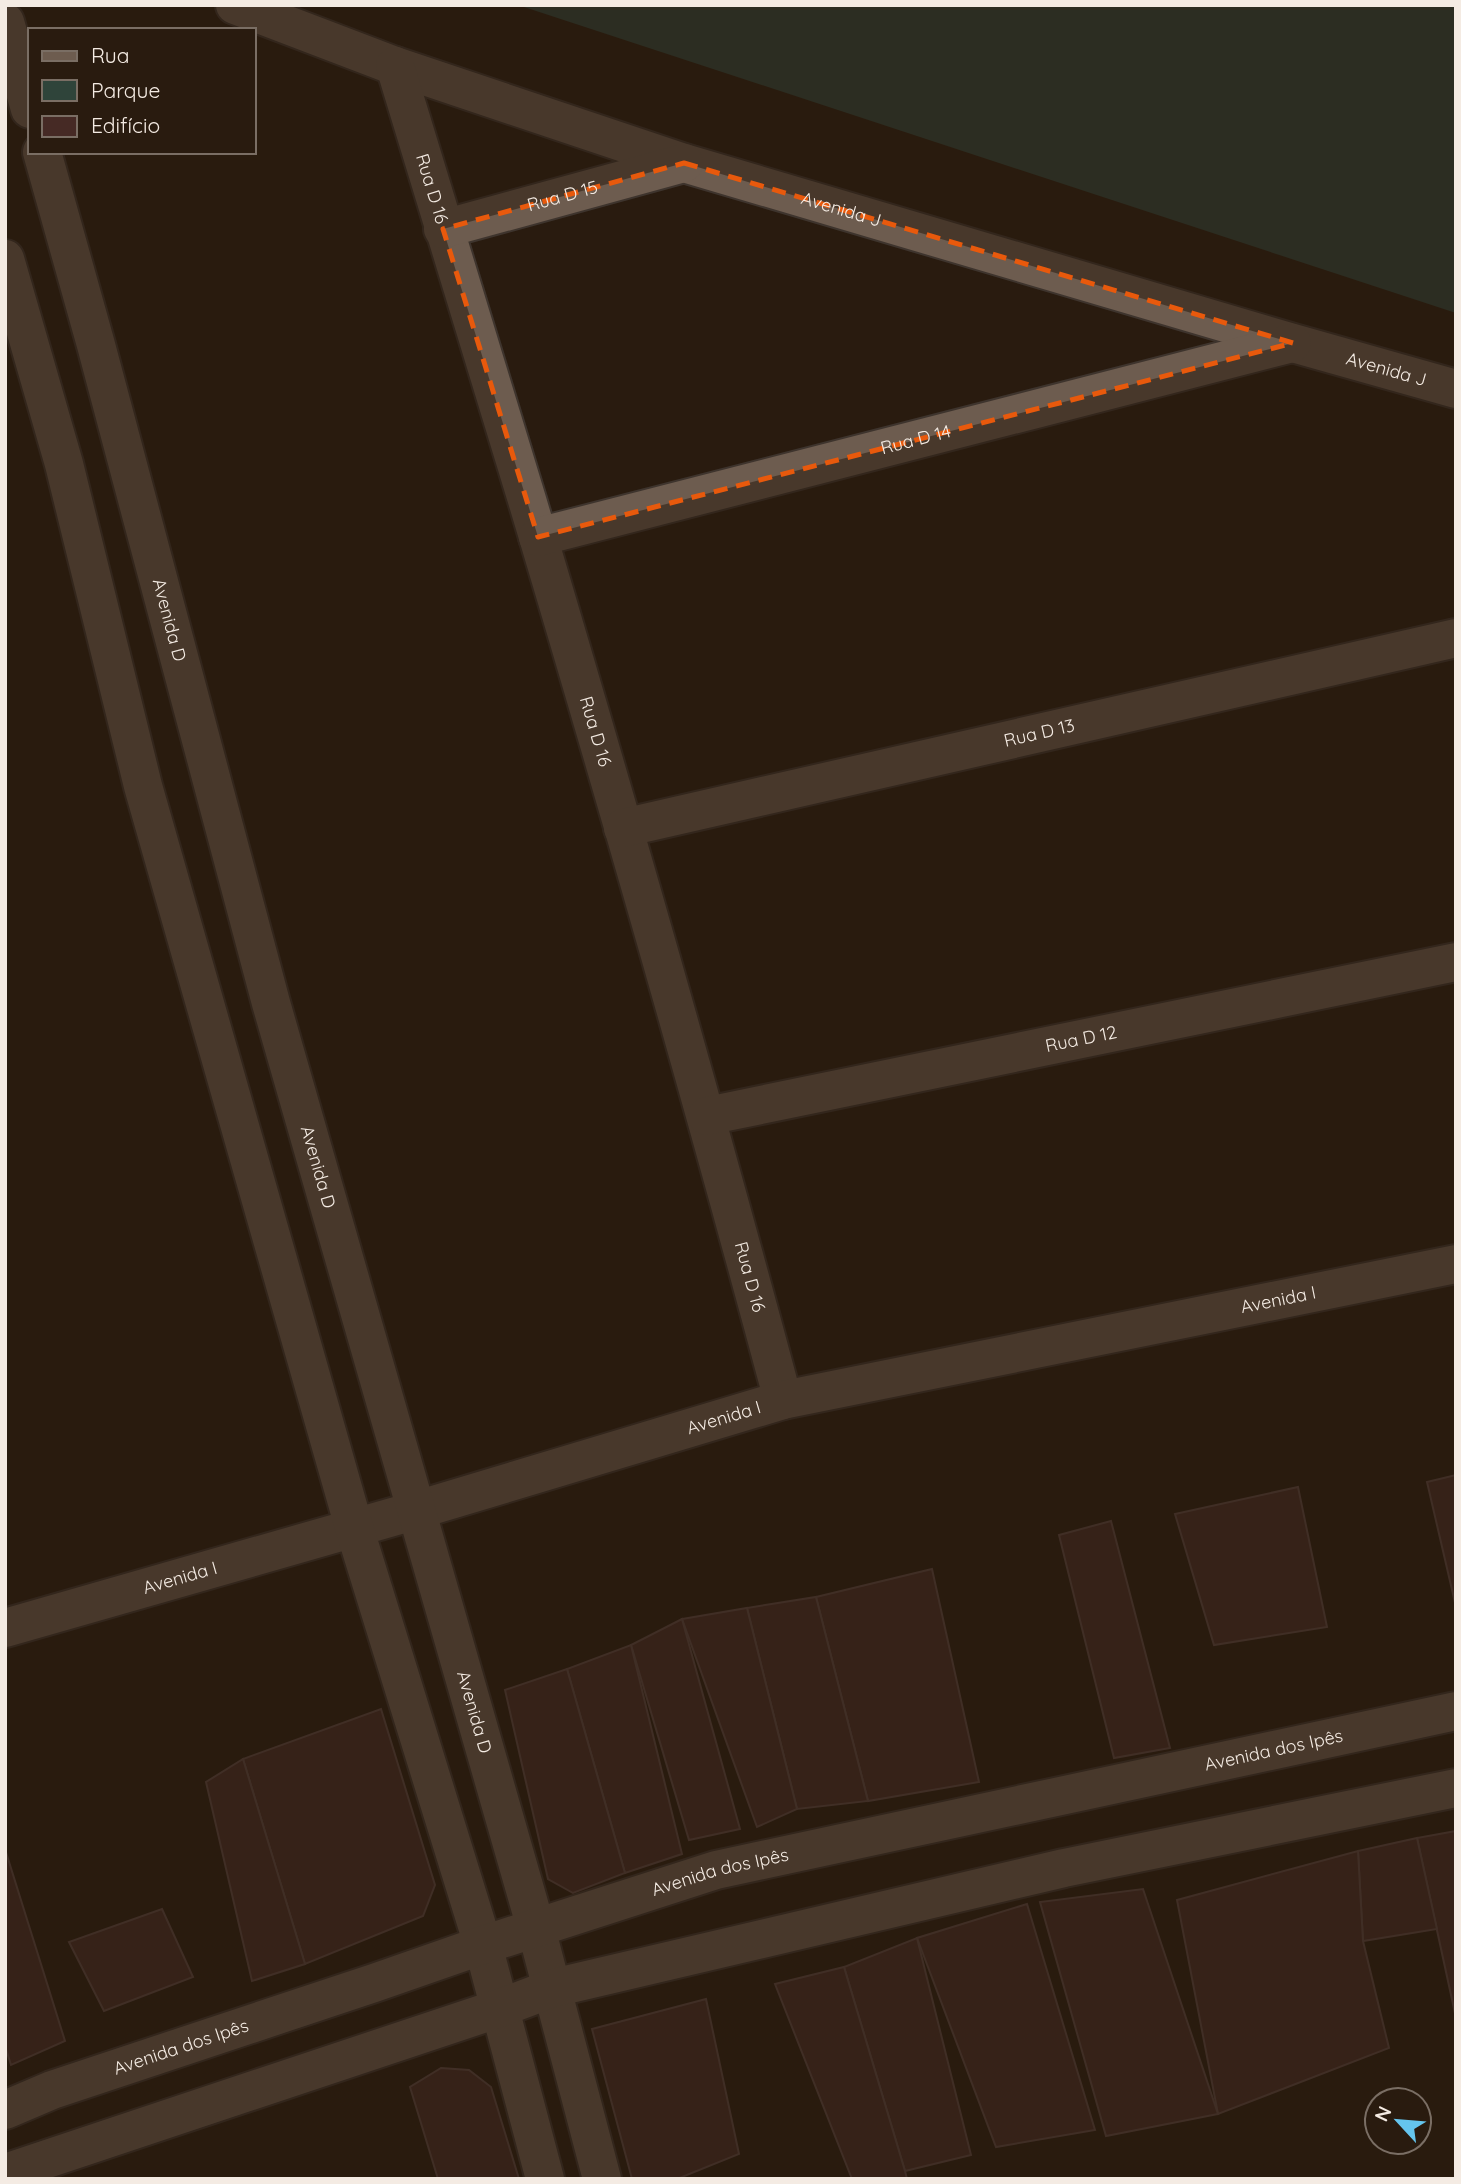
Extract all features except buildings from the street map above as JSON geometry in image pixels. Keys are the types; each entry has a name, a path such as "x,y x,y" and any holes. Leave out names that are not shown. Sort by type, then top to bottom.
{"main road":[{"name":"Avenida J","path":"235,5 395,66 684,163 1456,389"},
{"path":"5,22 28,102"},
{"name":"Rua D 16","path":"395,66 624,828 707,1116 783,1400"},
{"name":"Avenida D","path":"43,154 100,358 271,1003 536,1928 601,2179"},
{"name":"Rua D 15","path":"443,229 684,163"},
{"path":"5,259 64,464 143,786 354,1527 483,1945 545,2179"},
{"name":"Rua D 14","path":"538,537 1293,343"},
{"name":"Rua D 13","path":"624,828 1456,638"},
{"name":"Rua D 12","path":"707,1116 1456,962"},
{"name":"Avenida I","path":"5,1628 417,1510 783,1400 1456,1264"},
{"name":"Avenida dos Ipês","path":"5,2110 52,2090 716,1870 1456,1711"},
{"path":"5,2173 500,2008 552,1988 1064,1868 1456,1788"}],"highlighted area":[{"path":"684,163 1293,343 538,537 443,229"}],"green space":[{"path":"518,5 1456,5 1456,313"}]}
